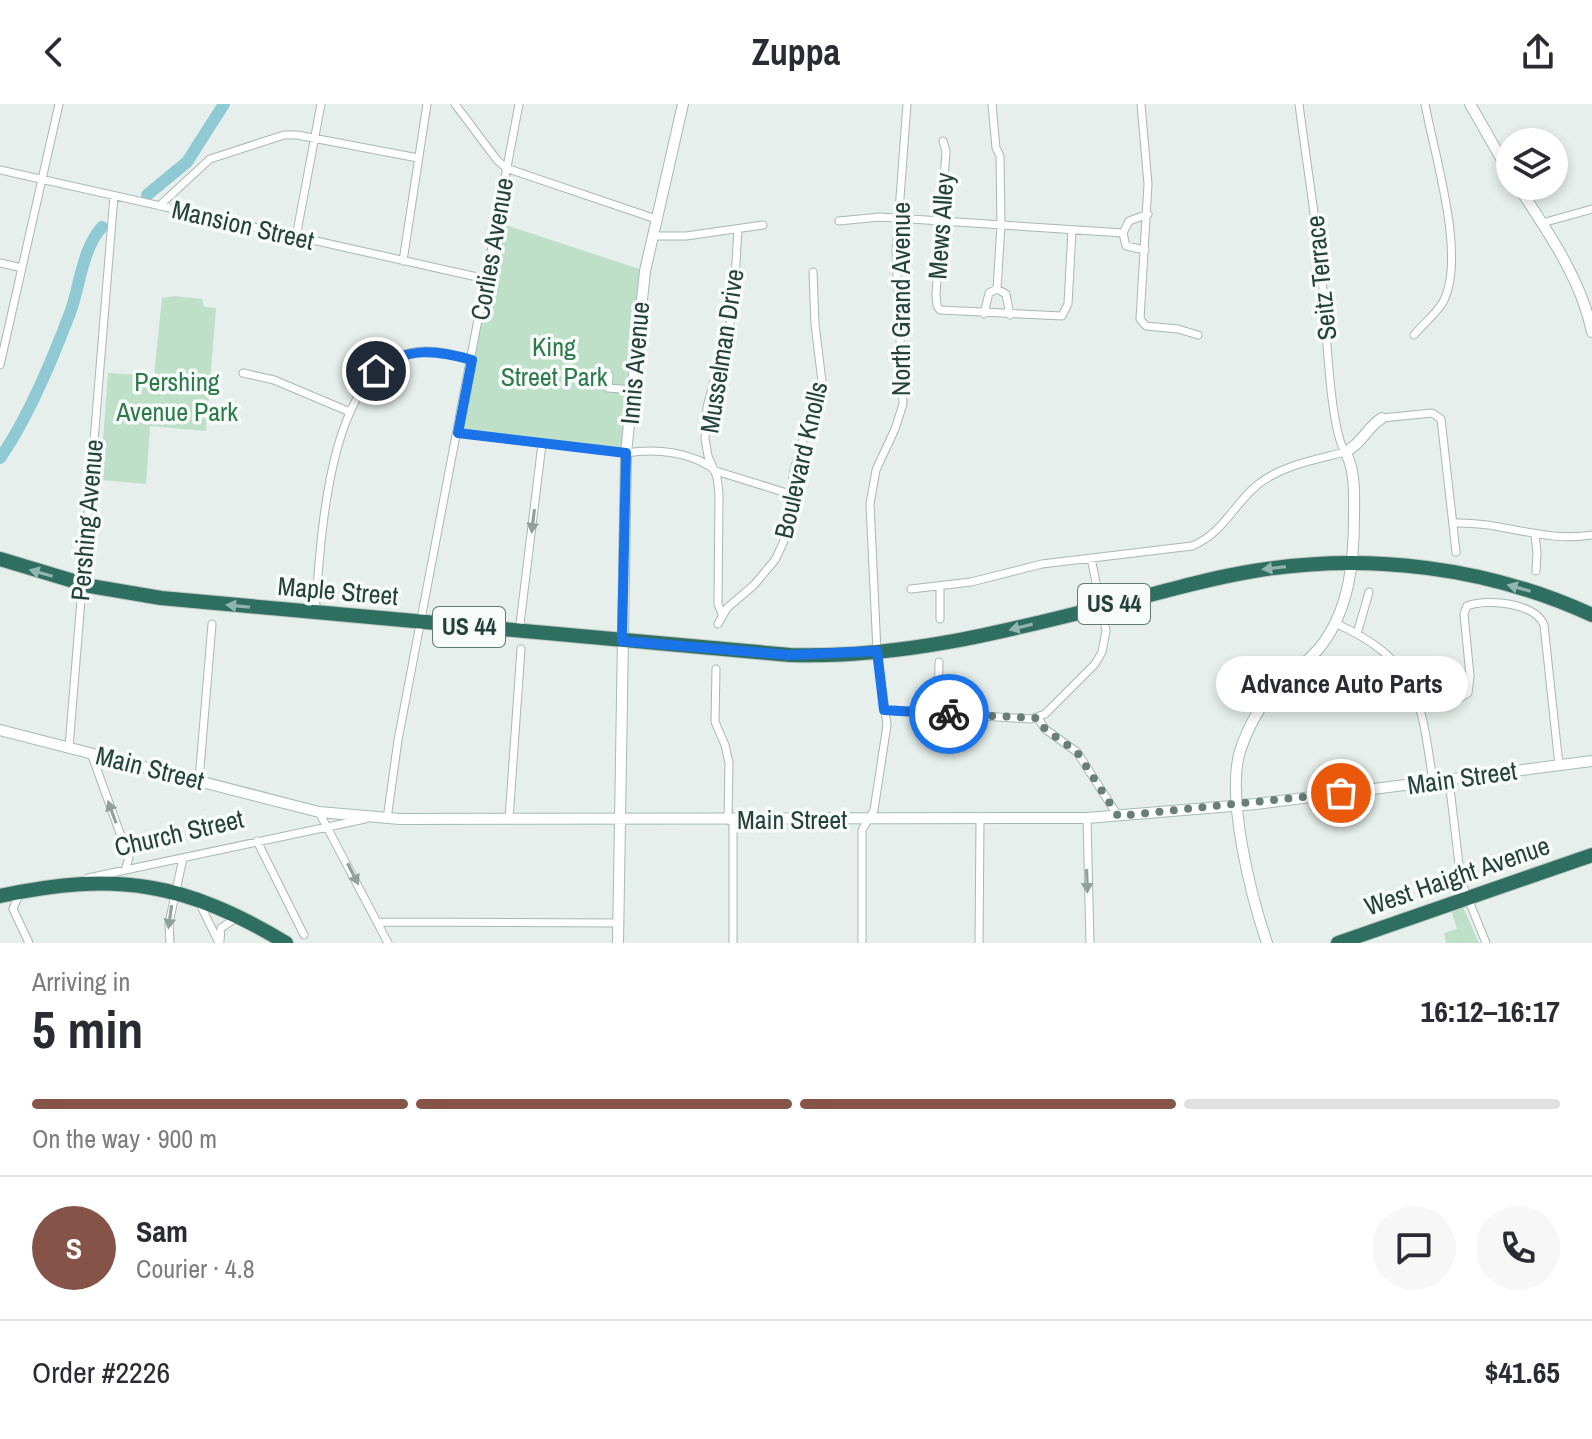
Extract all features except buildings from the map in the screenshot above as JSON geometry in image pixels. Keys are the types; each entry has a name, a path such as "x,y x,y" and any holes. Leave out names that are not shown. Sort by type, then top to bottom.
{"highway":[{"name":"US 44","path":"0,559 82,584"},
{"name":"US 44","path":"877,651 966,640 1241,573 1303,565 1399,565 1471,576 1531,591 1592,615"},
{"name":"Maple Street","path":"82,584 186,601 622,641 790,655 877,651"},
{"name":"West Haight Avenue","path":"1338,943 1592,855"},
{"path":"66,884 123,883 175,892 245,919 286,943"},
{"name":"Church Street","path":"0,896 66,884"}],"street":[{"path":"1,360 59,104"},
{"path":"296,237 321,104"},
{"path":"403,261 427,104"},
{"path":"455,104 506,168 656,219"},
{"name":"Corlies Avenue","path":"387,819 398,740 519,104"},
{"name":"Innis Avenue","path":"618,943 626,453 643,279 683,104"},
{"name":"North Grand Avenue","path":"862,943 862,830 874,810 886,740 877,651 870,504 876,470 903,404 897,299 907,104"},
{"path":"992,104 996,148 1000,156 1001,225 997,289"},
{"path":"1141,104 1148,214 1142,269 1142,325 1198,335"},
{"name":"Seitz Terrace","path":"1299,104 1321,268 1335,412 1345,452"},
{"path":"1414,335 1443,301 1451,258 1446,210 1425,104"},
{"path":"1470,104 1496,150"},
{"path":"159,206 204,162 284,135 418,158"},
{"name":"Mews Alley","path":"943,141 946,151 937,306 940,310 984,314"},
{"name":"Mansion Street","path":"0,170 486,279"},
{"name":"Pershing Avenue","path":"69,747 114,196"},
{"path":"1527,200 1579,291 1592,332"},
{"path":"1542,223 1592,209"},
{"path":"1145,250 1126,246 1123,233 1129,221 1148,214"},
{"path":"839,221 880,217 1123,233"},
{"path":"652,236 686,236 763,225"},
{"name":"Musselman Drive","path":"722,614 718,604 719,494 716,471 708,456 705,439 707,407 733,312 738,229"},
{"path":"997,289 989,293 984,314 1057,318 1065,313 1072,230"},
{"path":"0,263 22,268"},
{"name":"Boulevard Knolls","path":"718,624 722,614 754,585 775,560 784,541 799,451 823,390 813,272"},
{"path":"997,289 1006,294 1010,315"},
{"path":"315,613 328,488 336,451 350,412 376,371 398,356 431,351 472,360"},
{"path":"243,373 274,380 350,412"},
{"path":"609,376 608,388 632,390"},
{"path":"911,589 971,582 1042,564 1175,549 1203,542 1266,479 1293,466 1345,452 1356,446 1382,418 1432,413 1443,422 1456,552"},
{"path":"458,433 626,453 689,455 716,471 790,494"},
{"path":"519,632 542,444"},
{"path":"1267,943 1236,806 1239,755 1254,718 1278,686 1314,653 1335,623 1347,593 1352,563 1354,497 1349,458 1345,452"},
{"path":"1453,523 1498,525 1558,537 1592,535"},
{"path":"1535,534 1536,571"},
{"path":"884,710 1038,718 1045,714 1079,681 1102,652 1106,631 1091,558"},
{"path":"940,587 940,619"},
{"path":"1357,634 1369,592"},
{"path":"1419,700 1460,698 1468,693 1470,676 1464,614 1467,606 1494,603 1533,613 1541,618 1544,625 1559,765"},
{"path":"1335,623 1391,658 1414,689 1426,725 1433,782"},
{"path":"199,780 212,624"},
{"path":"509,819 521,649"},
{"path":"938,714 939,662"},
{"path":"716,669 715,722 729,763 733,943"},
{"path":"1038,718 1045,729 1077,752 1118,816"},
{"name":"Main Street","path":"0,730 319,812 387,819 1087,818 1236,806 1592,761"},
{"path":"91,753 129,858 125,870"},
{"path":"1449,780 1457,864 1486,943"},
{"path":"319,812 388,943"},
{"name":"Church Street","path":"66,884 369,818"},
{"path":"1087,818 1090,943"},
{"path":"979,943 980,820"},
{"path":"257,841 304,935"},
{"path":"129,858 149,865"},
{"path":"170,943 169,923 183,858"},
{"path":"24,891 16,896 13,909 29,943"},
{"path":"197,898 220,943"},
{"path":"220,943 224,925 233,919 245,919"},
{"path":"378,922 618,923"}],"green space":[{"name":"King Street Park","path":"497,222 645,271 626,453 458,433"},
{"name":"Pershing Avenue Park","path":"162,298 202,299 204,307 216,308 206,431 150,426 146,484 100,480 108,373 154,376"},
{"path":"1463,907 1479,943 1446,943 1444,933 1457,929 1451,910"}],"waterway":[{"path":"147,195 187,162 224,104"},
{"path":"0,458 20,426 48,369 70,313 90,246 102,227"}],"way so far":[{"path":"949,714 1038,718 1045,729 1077,752 1118,816 1341,793"}],"place":[{"name":"Advance Auto Parts","path":"1341,793"}],"route":[{"path":"376,371 398,356 419,351 472,360 458,433 626,453 622,641 790,655 877,651 884,710 949,714"}]}
